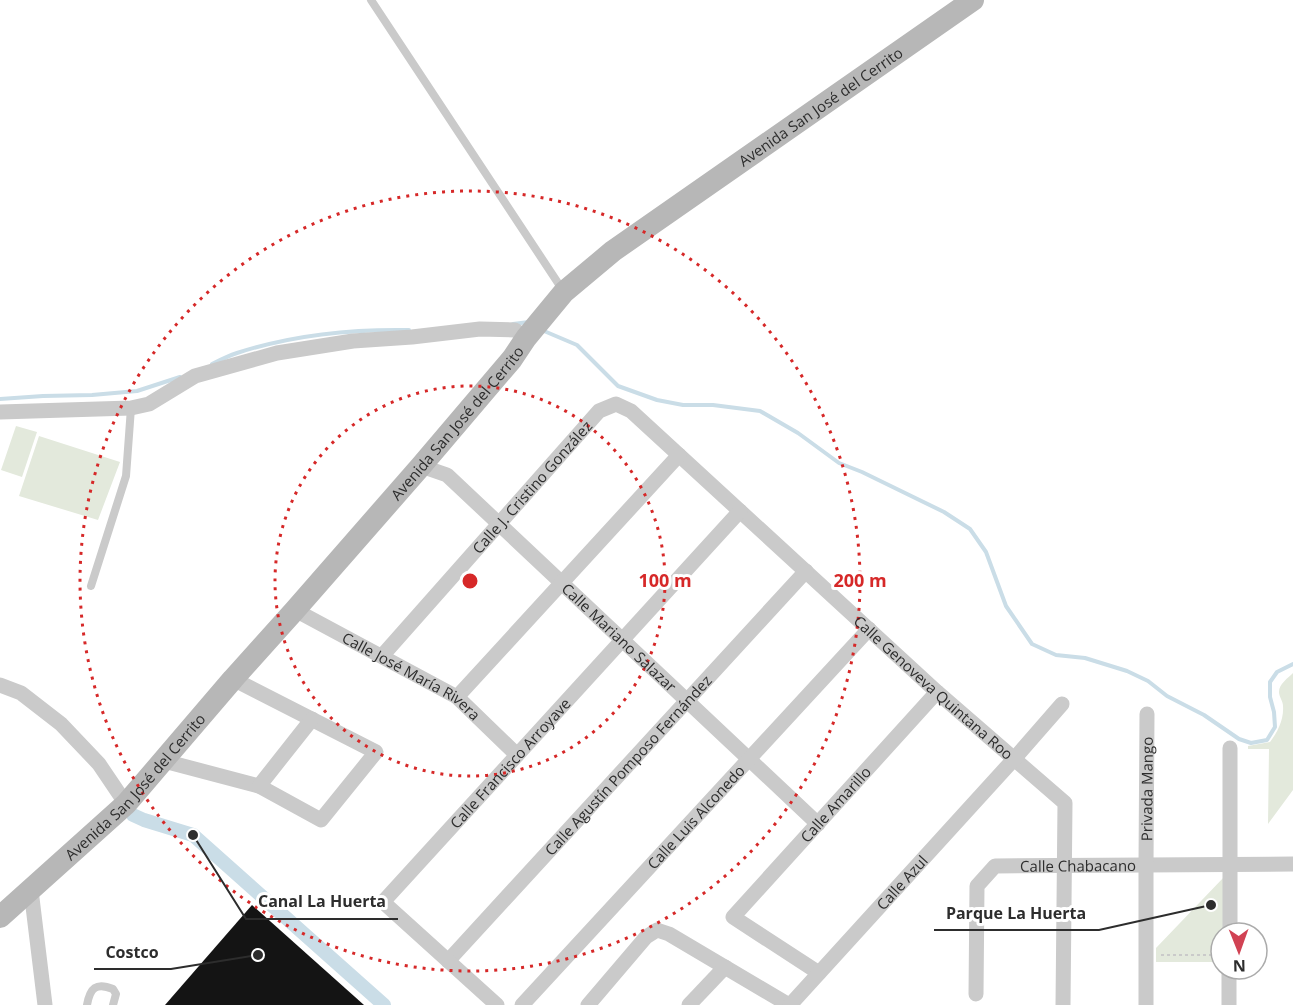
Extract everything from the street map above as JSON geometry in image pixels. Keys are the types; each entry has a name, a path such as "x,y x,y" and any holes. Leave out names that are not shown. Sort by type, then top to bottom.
{"street":[{"name":"Avenida San José del Cerrito","path":"0,917 126,804 165,761 233,679 421,466 564,292 613,251 967,1"},
{"path":"0,412 131,408 149,404 195,376 277,353 352,341 480,329 515,330 526,338"},
{"name":"Calle Genoveva Quintana Roo","path":"616,404 631,411 937,692 1065,803 1064,866"},
{"name":"Calle J. Cristino González","path":"382,656 599,411 616,404"},
{"name":"Calle Mariano Salazar","path":"438,446 447,475"},
{"path":"457,696 679,455"},
{"name":"Calle Mariano Salazar","path":"421,466 447,475 818,824"},
{"name":"Calle Francisco Arroyave","path":"497,1005 383,902 740,511"},
{"name":"Calle Agustín Pomposo Fernández","path":"448,961 806,571"},
{"name":"Calle José María Rivera","path":"295,610 457,696 517,755"},
{"name":"Calle Luis Alconedo","path":"522,1005 869,629"},
{"path":"165,761 259,786 321,820 376,752 233,679"},
{"path":"0,685 21,693 61,724 99,764 126,804"},
{"name":"Calle Amarillo","path":"819,973 733,917 937,692"},
{"name":"Calle Azul","path":"789,1005 1062,704"},
{"name":"Privada Mango","path":"1146,1005 1147,714"},
{"path":"259,786 312,719"},
{"path":"1230,748 1230,921"},
{"name":"Calle Chabacano","path":"976,994 977,886 995,866 1293,864"},
{"path":"1063,1005 1064,866"},
{"path":"31,890 45,1005"},
{"path":"588,1005 646,937 657,930 669,934 789,1005"},
{"path":"689,1005 725,967"},
{"path":"1229,981 1229,1005"}],"lane":[{"path":"370,0 564,292"},
{"path":"91,586 126,476 131,408"},
{"path":"87,1005 89,994 94,988 100,986 113,989 116,994 113,1005"}],"path":[{"path":"1146,955 1209,955"}],"shaded area":[{"path":"16,426 37,432 22,477 1,470"},
{"path":"39,436 120,462 98,520 19,496"},
{"path":"1293,673 1293,790 1268,824 1269,749 1248,749 1248,746 1270,742 1276,734 1283,711 1279,689"},
{"path":"1224,877 1224,921 1209,921 1209,962 1156,962 1156,948"}],"building":[{"path":"252,905 364,1005 165,1005"}],"waterway":[{"path":"513,324 529,322"},
{"path":"212,364 237,353 301,338 344,332 409,330"},
{"path":"544,331 577,345 618,386 657,400 683,405 713,405 760,411 798,433 839,463 944,512 970,529 986,552 1006,606 1032,644 1056,655 1085,658 1127,671 1148,681 1167,696 1204,715 1239,739 1251,743 1267,740 1275,727 1270,682 1277,672 1293,664"},
{"path":"0,399 137,391 180,377"},
{"path":"133,815 193,835 384,1005"}],"place":[{"name":"Canal La Huerta","path":"193,835"},
{"name":"Parque La Huerta","path":"1211,905"},
{"name":"Costco","path":"258,955"}]}
